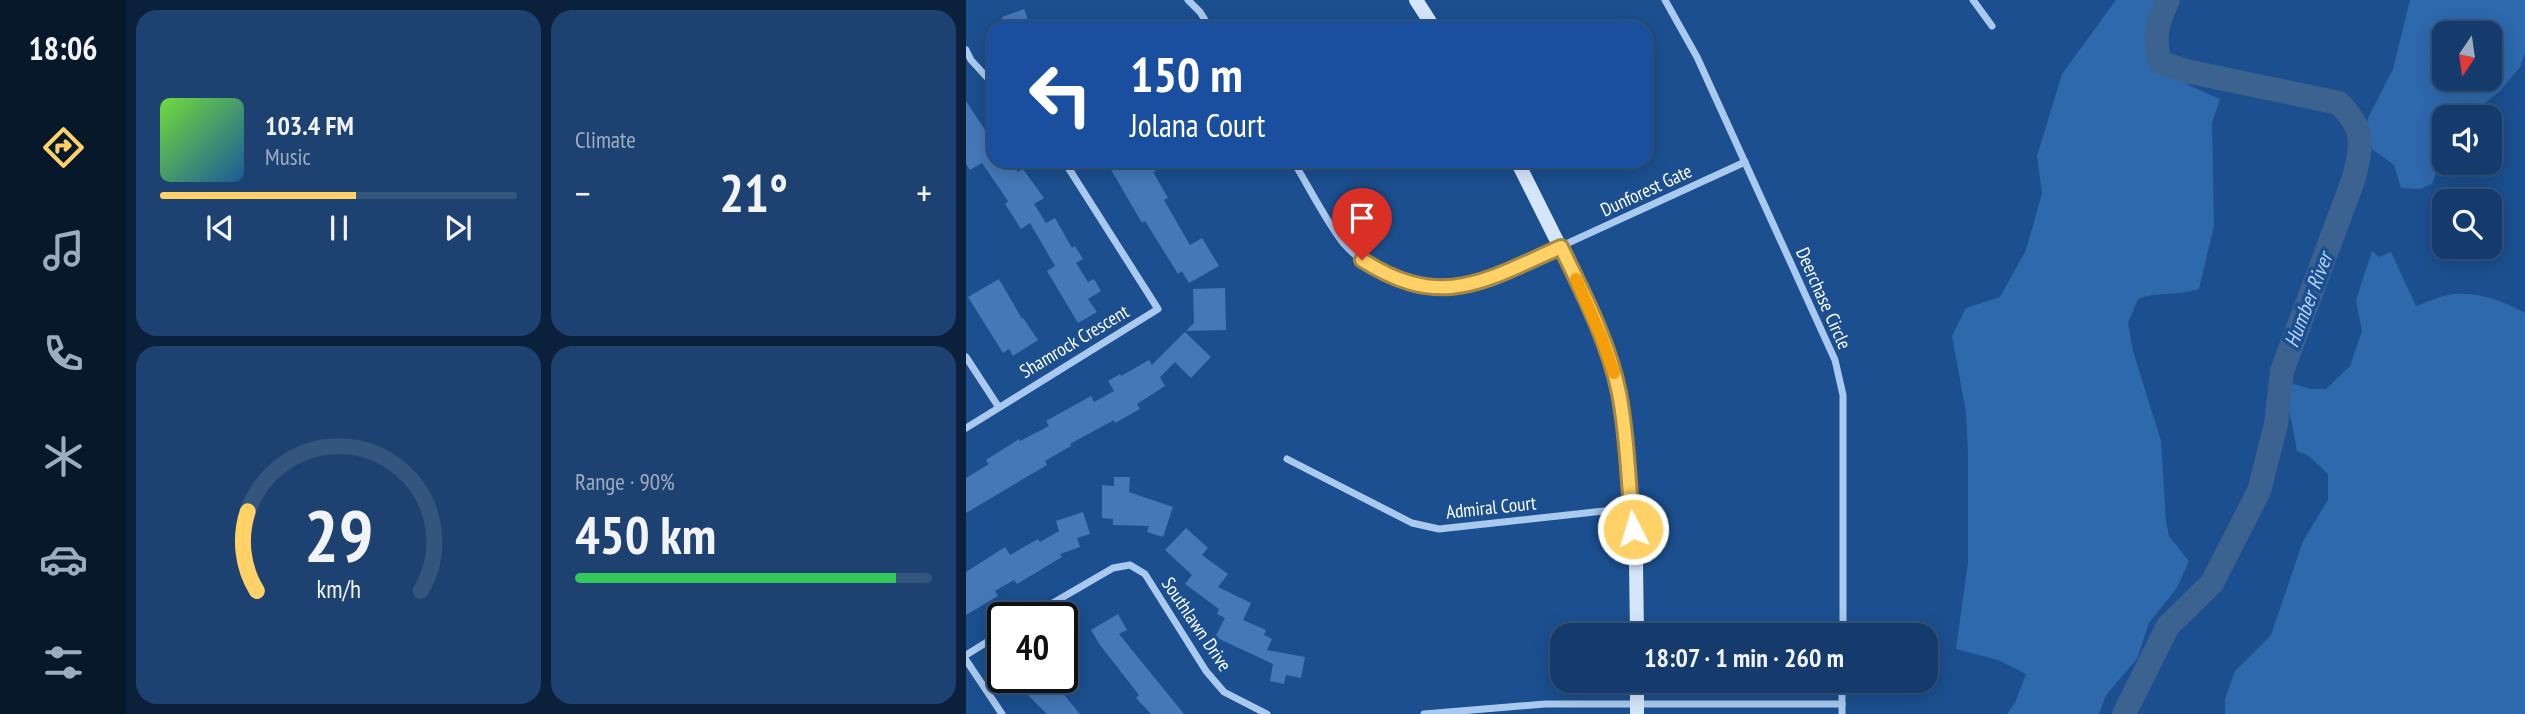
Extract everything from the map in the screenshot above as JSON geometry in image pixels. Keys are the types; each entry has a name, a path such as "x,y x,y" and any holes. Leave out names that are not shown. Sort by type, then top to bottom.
{"street":[{"path":"1188,0 1204,21"},
{"path":"1416,0 1430,21"},
{"name":"Deerchase Circle","path":"1665,0 1697,57 1841,377 1843,623"},
{"path":"1973,0 1992,26"},
{"path":"966,50 971,60 987,77"},
{"name":"Dunforest Gate","path":"1297,168 1343,243 1362,260 1409,284 1457,288 1483,282 1745,162"},
{"name":"Shamrock Crescent","path":"966,428 1158,309 1068,168"},
{"path":"1521,168 1561,247 1601,336 1615,379 1623,420 1631,508 1637,623"},
{"path":"966,357 998,406"},
{"name":"Admiral Court","path":"1287,459 1412,523 1439,529 1631,508"},
{"name":"Southlawn Drive","path":"1055,602 1113,568 1130,565 1145,574 1206,671 1224,692 1267,714"},
{"path":"987,643 966,657 1002,714"},
{"path":"1842,693 1842,714"},
{"path":"1424,714 1545,704 1637,709 1842,704"}],"shaded area":[{"path":"2116,0 2173,0 2150,27 2150,48 2188,85 2220,99 2212,123 2214,226 2199,289 2138,299 2128,323 2133,351 2161,441 2169,536 2189,561 2177,588 2149,623 2137,659 2106,695 2099,714 2007,714 2015,703 2026,674 1998,660 1956,649 1968,562 1968,454 1966,412 1952,336 1966,308 2000,297 2026,250 2042,193 2037,156 2062,74"},
{"path":"2410,0 2525,0 2525,53 2520,67 2502,89 2502,21 2432,21 2432,91 2500,91 2482,105 2432,105 2432,175 2435,175 2432,184 2420,189 2401,188 2394,165 2373,150 2365,137 2368,118 2393,69"},
{"path":"2372,251 2379,257 2391,252 2416,306 2444,296 2473,294 2491,298 2525,313 2525,714 2225,714 2225,699 2235,671 2271,635 2303,541 2328,500 2328,474 2309,456 2297,451 2288,404 2290,383 2311,389 2326,389 2350,366 2362,331 2356,300"}],"building":[{"path":"1024,9 1028,21 1003,21 1002,17"},
{"path":"966,101 985,130 987,129 987,168 1015,168 1018,172 1023,169 1044,198 1034,204 1046,223 1055,218 1072,248 1075,246 1083,259 1076,263 1088,282 1094,279 1101,291 1088,299 1097,312 1078,323 1047,271 1055,266 1030,223 1021,229 1005,204 1008,201 982,163 970,170 966,164"},
{"path":"1110,168 1154,168 1156,171 1153,172 1168,198 1164,200 1190,245 1202,238 1219,266 1189,283 1182,271 1178,274 1145,221 1142,223"},
{"path":"999,279 1022,319 1038,340 1013,356 1009,349 1003,353 968,297"},
{"path":"1225,288 1226,330 1186,331 1194,323 1193,289"},
{"path":"1185,332 1211,357 1191,378 1175,362 1160,377 1165,386 1137,404 1140,409 1070,444 1071,446 1045,461 1047,465 966,513 966,478 989,464 986,460 1019,439 1020,441 1049,426 1046,421 1091,396 1094,402 1114,391 1108,381 1149,360 1152,365"},
{"path":"1114,477 1130,477 1129,492 1173,507 1163,537 1147,532 1149,526 1113,525 1113,519 1102,518 1102,485 1114,486"},
{"path":"1083,512 1090,534 1077,538 1080,547 1060,554 1062,557 1017,584 1014,580 995,591 998,596 966,615 966,572 1005,547 1010,555 1038,539 1040,542 1059,531 1056,521"},
{"path":"1186,528 1208,548 1202,555 1228,574 1218,587 1251,603 1243,620 1266,630 1264,635 1272,639 1267,650 1305,657 1301,678 1286,675 1284,684 1270,681 1273,664 1215,637 1225,618 1217,614 1219,609 1185,584 1192,575 1165,550"},
{"path":"1118,614 1127,630 1119,634 1184,714 1151,714 1136,698 1139,695 1100,645 1091,630"},
{"path":"1026,693 1062,693 1080,714 1047,714"}],"waterway":[{"name":"Humber River","path":"2124,714 2168,626 2212,583 2259,491 2276,424 2282,371 2354,178 2360,146 2354,121 2339,103 2186,71 2160,62 2157,30 2168,0"}],"slow traffic":[{"path":"1576,279 1614,373"}],"route":[{"path":"1362,260 1387,276 1409,284 1457,288 1483,282 1561,247 1613,369 1623,420 1633,529"}]}
